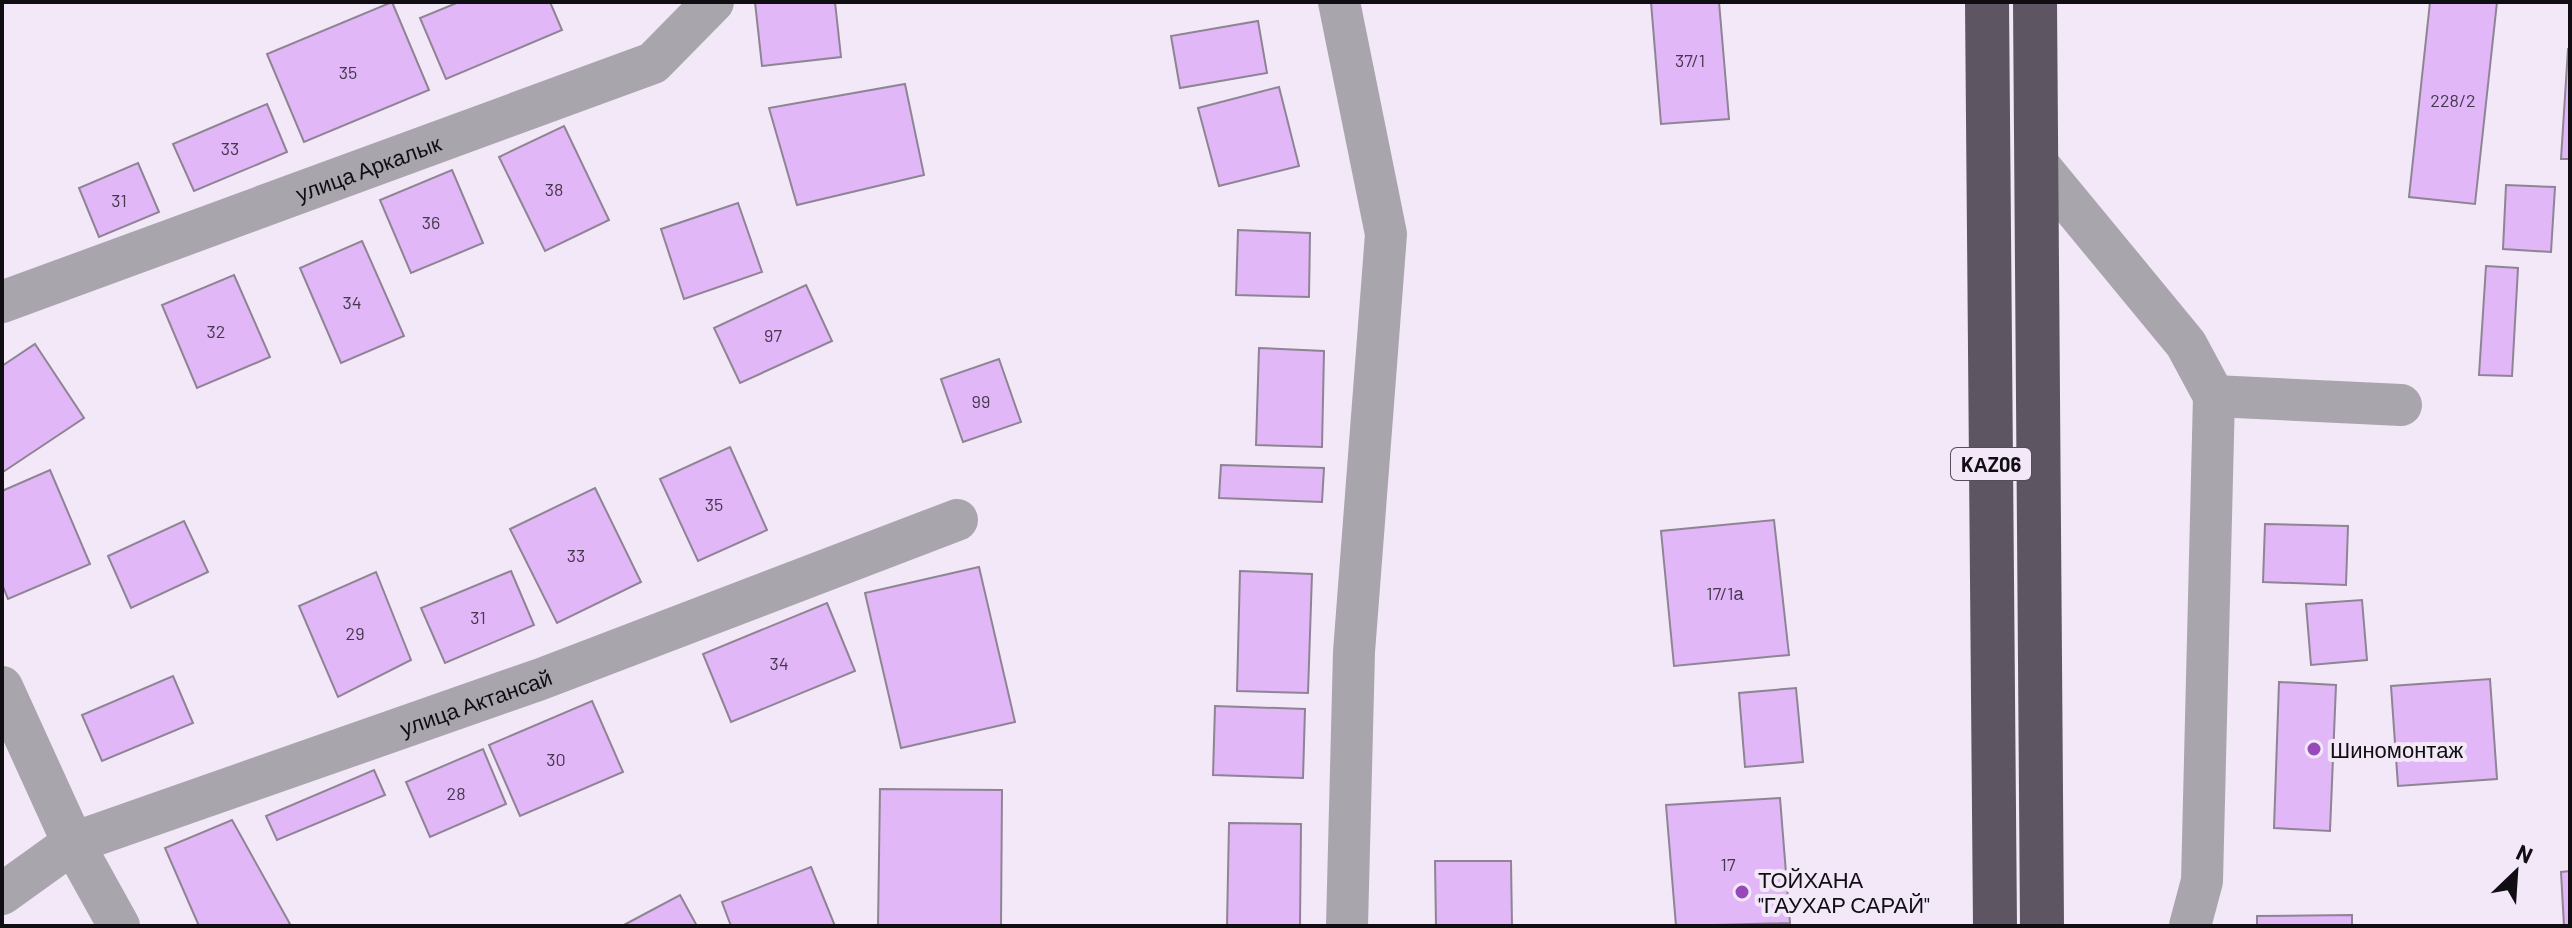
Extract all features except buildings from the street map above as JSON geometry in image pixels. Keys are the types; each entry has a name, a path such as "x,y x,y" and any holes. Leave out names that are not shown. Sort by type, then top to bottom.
{"highway":[{"name":"KАZ06","path":"1987,2 1995,926"},
{"name":"KАZ06","path":"2035,2 2042,926"}],"street":[{"name":"улица Аркалык","path":"2,302 653,63 713,2"},
{"path":"1339,2 1386,234 1354,652 1347,926"},
{"path":"2036,162 2186,344 2214,396 2202,881 2190,926"},
{"path":"2214,396 2401,405"},
{"name":"улица Актансай","path":"2,894 73,843 541,679 957,520"},
{"path":"2,687 73,843 119,926"}],"place":[{"name":"Шиномонтаж","path":"2314,749"},
{"name":"ТОЙХАНА \"ГАУХАР САРАЙ\"","path":"1742,892"}]}
